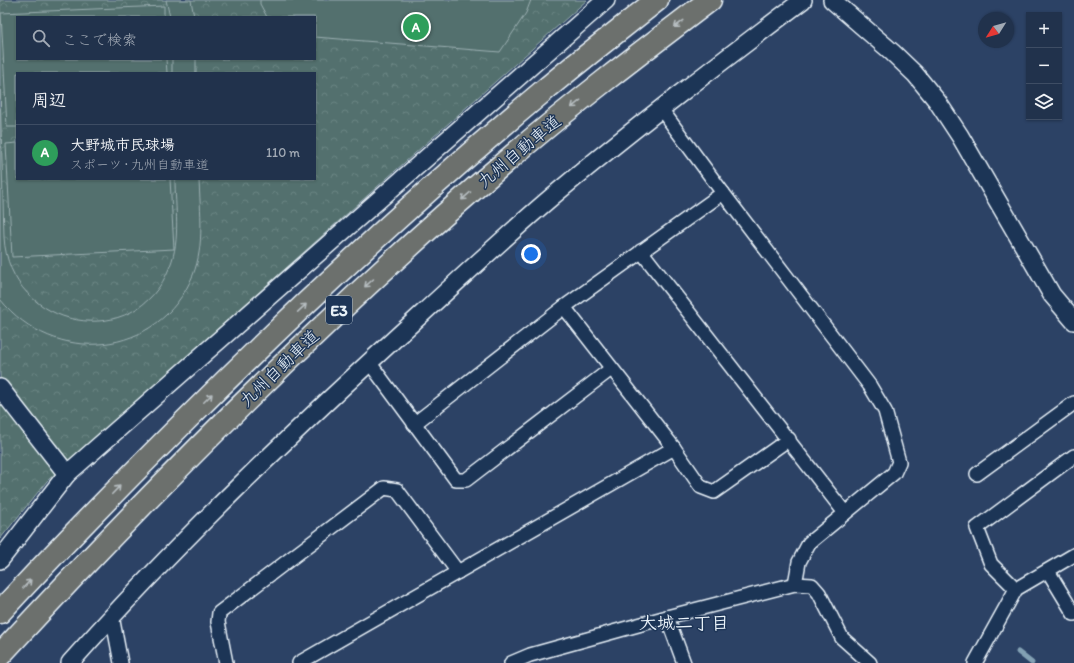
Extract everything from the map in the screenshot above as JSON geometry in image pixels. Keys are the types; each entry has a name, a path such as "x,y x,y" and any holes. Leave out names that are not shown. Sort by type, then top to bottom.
{"highway":[{"name":"九州自動車道","path":"0,612 132,473 238,368 410,206 541,93 657,0"},
{"name":"九州自動車道","path":"0,655 153,492 349,301 505,161 620,68 710,0"}],"street":[{"path":"0,560 67,474 606,0"},
{"path":"70,663 112,616 242,482 369,362 547,201 661,109 803,0"},
{"path":"832,0 915,74 937,101 960,136 1052,295 1074,321"},
{"path":"661,109 870,386 885,412 899,462 894,473 809,543 799,562 795,584"},
{"path":"414,424 564,307 723,193"},
{"path":"641,251 789,439 845,513"},
{"path":"564,307 674,448 701,487 714,492 789,439"},
{"path":"369,362 456,480 466,480 611,369"},
{"path":"0,388 67,474"},
{"path":"977,474 1074,402"},
{"path":"299,663 674,448"},
{"path":"1016,589 991,564 977,528 1074,456"},
{"path":"226,663 218,622 219,613 384,488 397,490 458,572"},
{"path":"975,663 1016,589 1074,555"},
{"path":"1048,571 1074,614"},
{"path":"511,663 532,659 667,617 795,584 812,585 819,593 842,638 870,663"},
{"path":"112,616 121,663"},
{"path":"667,617 684,663"}],"green space":[{"path":"0,0 587,0 47,481 0,539"},
{"path":"166,0 191,0 194,16 170,16"},
{"path":"260,0 531,0 526,13 500,52 316,37 316,16 266,16 260,4"},
{"path":"164,6 164,16 16,16 16,60 166,60 167,72 16,72 16,127 7,127 1,13"},
{"path":"172,60 196,60 196,72 172,72"},
{"path":"0,88 4,237 11,269 27,293 50,311 76,320 104,320 131,312 154,294 170,266 173,256 177,223 175,180 199,180 201,228 197,264 193,275 177,303 156,323 131,337 104,344 76,343 48,336 22,321 0,299"},
{"path":"16,143 16,180 170,180 174,249 12,257 6,144"}],"waterway":[{"path":"1018,652 1032,663"}],"place":[{"name":"大野城市民球場","path":"416,27"}],"district":[{"name":"大城二丁目","path":"684,623"}]}
